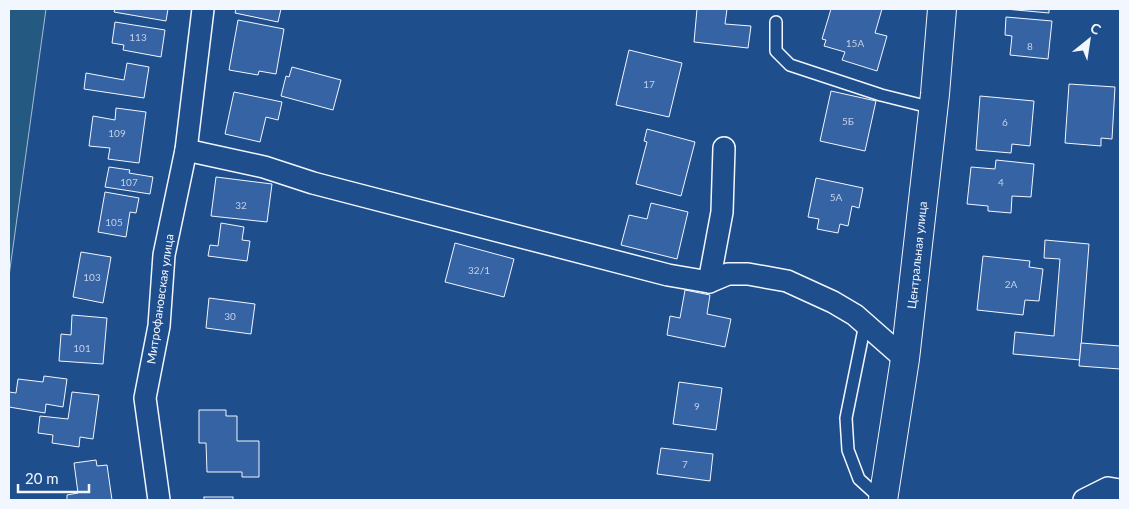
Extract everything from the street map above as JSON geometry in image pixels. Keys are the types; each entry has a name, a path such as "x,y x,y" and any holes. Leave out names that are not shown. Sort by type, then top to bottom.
{"street":[{"name":"Митрофановская улица","path":"159,500 145,398 159,326 164,255 186,150 203,9"},
{"name":"Центральная улица","path":"883,500 905,359 942,9"},
{"path":"709,282 722,212 724,148"},
{"path":"186,150 264,167 313,183 668,274 709,282 728,274 748,274 787,281 833,302 854,315 905,359"},
{"path":"1084,500 1108,488 1120,490"}],"lane":[{"path":"776,22 776,50 790,64 881,95 933,108"},
{"path":"865,324 846,418 848,450 859,479 883,500"}],"shaded area":[{"path":"9,9 46,9 9,276"}],"building":[{"path":"115,9 168,9 166,21 114,12"},
{"path":"236,9 281,9 278,22 235,13"},
{"path":"697,9 727,9 725,24 751,26 748,48 694,42"},
{"path":"831,9 882,9 875,33 887,36 877,71 842,60 845,52 824,46 826,40 822,39"},
{"path":"1005,9 1049,9 1049,13"},
{"path":"1006,17 1052,21 1048,59 1010,55 1012,36 1005,35"},
{"path":"238,20 284,29 276,74 259,71 258,75 229,70"},
{"path":"115,22 165,30 161,57 123,50 124,45 112,43"},
{"path":"629,50 682,63 669,117 616,105"},
{"path":"127,63 149,67 144,98 84,89 86,73 124,80"},
{"path":"292,67 341,80 333,110 281,96 286,76 289,77"},
{"path":"1069,84 1115,87 1112,139 1101,138 1101,146 1065,143"},
{"path":"831,91 876,101 865,151 820,141"},
{"path":"234,92 282,102 278,120 266,117 260,142 225,134"},
{"path":"980,96 1034,101 1030,146 1012,144 1011,153 976,150"},
{"path":"116,108 146,112 139,163 108,159 110,148 89,146 93,116 115,120"},
{"path":"647,129 695,142 681,196 636,184 647,142 644,141"},
{"path":"996,160 1034,164 1031,197 1012,196 1011,213 988,211 988,206 967,204 971,167 995,169"},
{"path":"109,167 130,170 129,173 153,177 150,194 105,187"},
{"path":"216,177 272,184 267,222 211,216"},
{"path":"816,178 863,188 859,208 852,206 848,226 840,224 838,233 817,229 819,219 808,217"},
{"path":"105,192 139,198 136,213 130,212 126,237 98,232"},
{"path":"651,203 688,212 677,259 621,245 629,215 647,219"},
{"path":"221,223 244,227 242,240 250,241 247,261 208,256 210,245 218,246"},
{"path":"1045,240 1089,244 1080,360 1013,354 1015,332 1054,336 1060,259 1044,258"},
{"path":"455,243 514,259 504,297 445,282"},
{"path":"81,252 111,257 103,303 73,297"},
{"path":"983,256 1030,261 1029,267 1043,269 1039,301 1025,300 1023,315 977,310"},
{"path":"685,290 710,295 707,314 731,319 725,347 667,335 670,316 680,318"},
{"path":"209,298 255,304 251,334 206,328"},
{"path":"72,315 107,318 103,364 59,361 61,334 71,335"},
{"path":"1081,343 1120,346 1120,369 1079,366"},
{"path":"44,376 67,379 63,407 46,404 45,413 9,407 9,392 16,393 18,379 43,382"},
{"path":"679,382 722,388 716,430 673,424"},
{"path":"72,392 99,395 93,439 80,437 79,447 52,443 53,435 38,433 40,416 68,419"},
{"path":"199,410 226,410 226,416 237,416 237,441 259,441 259,477 242,477 242,472 207,472 206,443 199,443"},
{"path":"661,448 713,454 710,481 657,474"},
{"path":"96,460 97,466 107,465 112,500 67,500 67,495 78,493 74,463"},
{"path":"204,497 233,497 233,500 204,500"}]}
